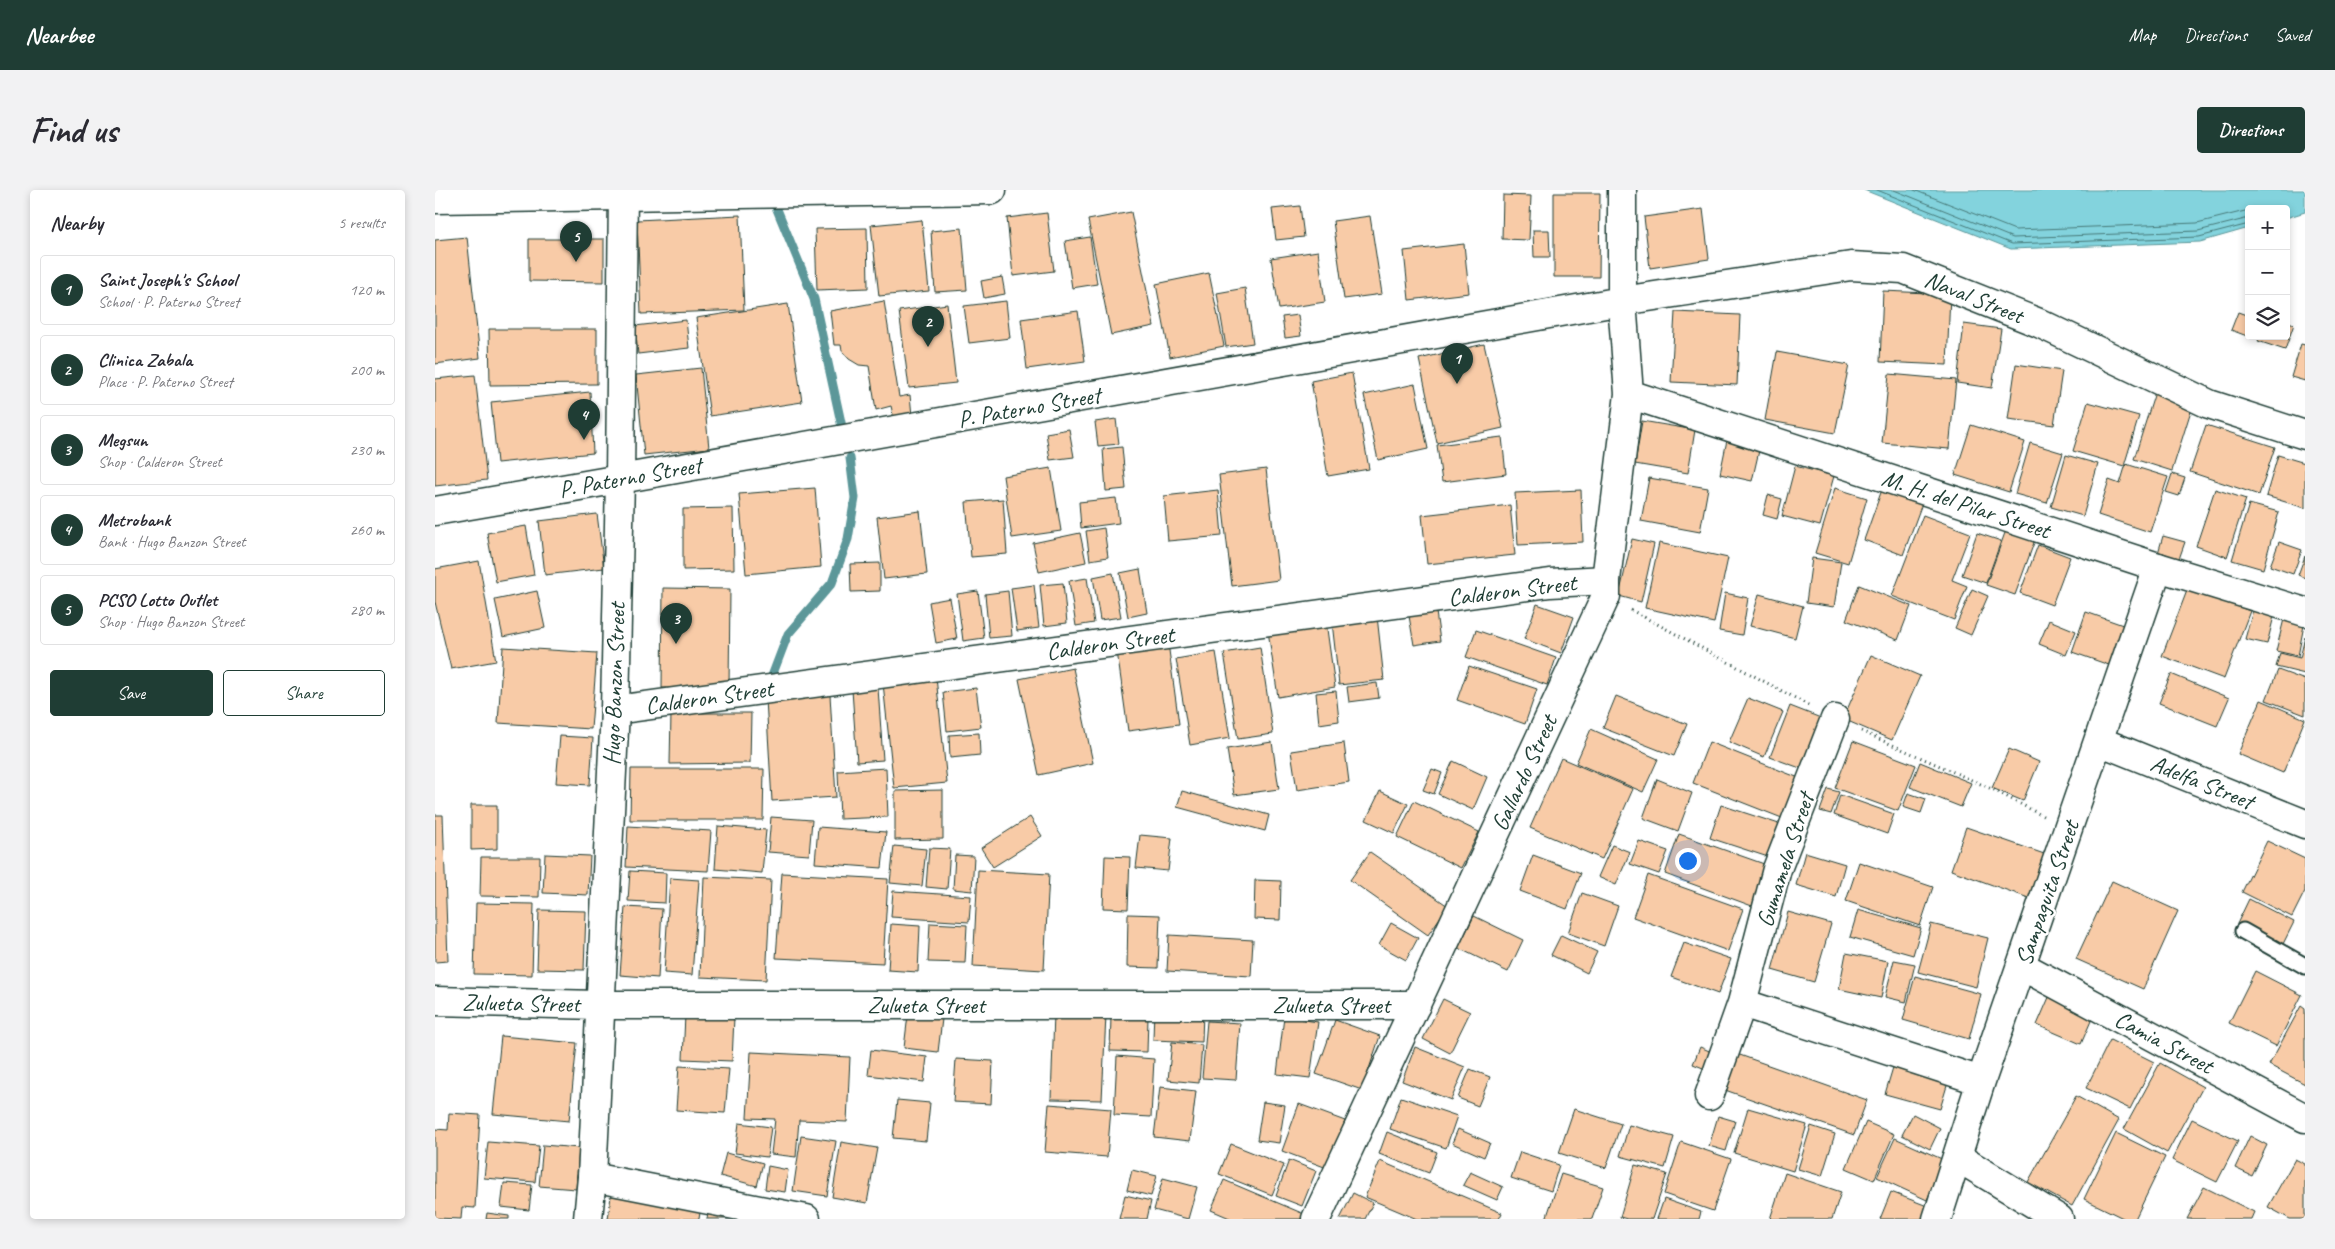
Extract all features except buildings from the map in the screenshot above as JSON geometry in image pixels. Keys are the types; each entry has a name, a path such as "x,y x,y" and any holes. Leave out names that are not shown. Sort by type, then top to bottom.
{"street":[{"path":"435,198 623,193 992,190"},
{"name":"Gallardo Street","path":"1316,1219 1606,596 1606,580 1629,394 1622,301 1623,190"},
{"name":"Hugo Banzon Street","path":"588,1219 592,1177 615,710 623,193"},
{"name":"Naval Street","path":"1622,301 1851,266 1903,269 2039,324 2209,404 2305,435"},
{"name":"P. Paterno Street","path":"435,511 1622,301"},
{"name":"M. H. del Pilar Street","path":"1629,394 2159,567 2305,612"},
{"name":"Sampaguita Street","path":"1937,1219 1981,1081 2159,567"},
{"name":"Calderon Street","path":"615,710 1550,583 1606,580"},
{"name":"Gumamela Street","path":"1709,1096 1742,1003 1777,869 1835,719"},
{"name":"Adelfa Street","path":"2099,740 2305,824"},
{"name":"Camia Street","path":"2022,966 2305,1118"},
{"name":"Zulueta Street","path":"435,1001 599,1005 1416,1004"},
{"path":"1742,1003 1981,1081"},
{"path":"1957,1157 2059,1219"},
{"path":"592,1177 806,1219"}],"lane":[{"path":"2243,931 2305,966"}],"water":[{"path":"1864,190 2305,190 2305,212 2290,217 2290,205 2245,205 2245,229 2200,242 2011,249"}],"waterway":[{"path":"774,202 814,299 842,427"},
{"path":"772,676 788,634 832,583 848,539 855,498 850,458"}],"place":[{"name":"PCSO Lotto Outlet","path":"576,262"},
{"name":"Clinica Zabala","path":"928,347"},
{"name":"Saint Joseph's School","path":"1457,384"},
{"name":"Metrobank","path":"584,440"},
{"name":"Megsun","path":"676,644"}]}
